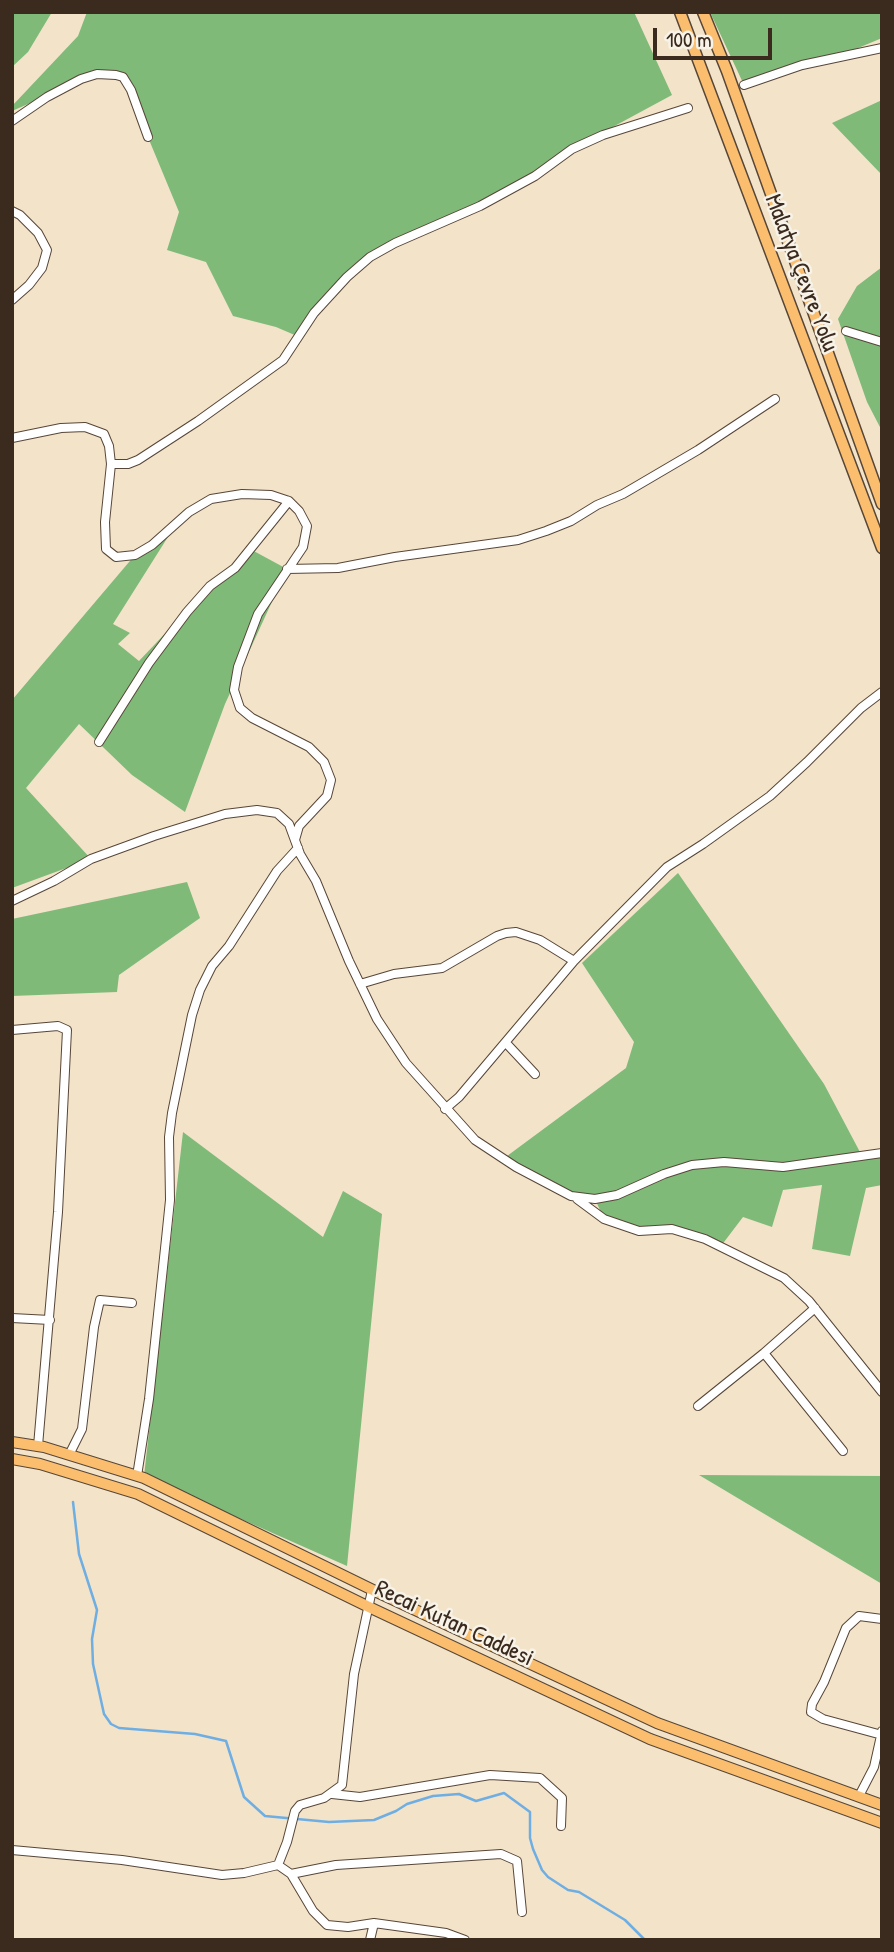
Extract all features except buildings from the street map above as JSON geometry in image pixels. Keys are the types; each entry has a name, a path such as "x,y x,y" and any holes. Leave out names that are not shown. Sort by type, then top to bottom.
{"highway":[{"name":"Malatya Çevre Yolu","path":"680,12 882,548"},
{"name":"Malatya Çevre Yolu","path":"703,12 727,71 882,505"}],"main road":[{"name":"Recai Kutan Caddesi","path":"12,1442 38,1446 137,1476 372,1590 657,1723 882,1805"},
{"name":"Recai Kutan Caddesi","path":"12,1459 40,1464 138,1494 368,1607 650,1739 882,1823"}],"street":[{"path":"744,85 802,65 882,48"},
{"path":"12,121 81,79 97,74 116,75 123,77 131,90 148,137"},
{"path":"111,464 128,464 138,460 283,360 314,313 347,277 370,257 395,243 480,206 535,176 572,149 603,135 688,108"},
{"path":"12,211 20,215 38,233 47,250 42,268 29,285 12,300"},
{"path":"846,331 882,342"},
{"path":"287,569 338,568 395,557 518,540 571,522 698,450 775,399"},
{"path":"12,439 61,428 85,427 104,434 109,446 111,464 106,549 116,557 135,555 152,545 189,512 211,499 242,494 271,495 289,501 299,511 307,526 303,547 258,614 238,667 234,690 240,708 252,719 309,747 324,762 331,780 327,796 299,825 296,844 229,947 212,965 192,1015 172,1113 166,1239 149,1399 137,1476"},
{"path":"99,742 149,663 187,612 211,586 234,568 289,501"},
{"path":"445,1109 459,1097 574,961 667,867 770,796 861,708 882,692"},
{"path":"12,901 91,859 225,814 257,810 292,819 305,818"},
{"path":"277,813 289,824 377,1019 406,1063 475,1139 516,1167 592,1208 604,1219 639,1231 672,1229 705,1238 784,1278 815,1308 882,1392"},
{"path":"360,984 394,974 442,968 506,933 516,932 540,940 574,961"},
{"path":"12,1030 58,1026 67,1030 58,1212 38,1446"},
{"path":"506,1043 535,1074"},
{"path":"571,1196 595,1199 617,1195 664,1174 692,1166 724,1162 783,1167 882,1153"},
{"path":"69,1455 82,1429 94,1327 100,1300 132,1303"},
{"path":"698,1405 815,1308"},
{"path":"12,1318 50,1320"},
{"path":"764,1353 843,1451"},
{"path":"278,1865 295,1811 300,1805 332,1794 342,1785 355,1674 372,1590"},
{"path":"859,1796 874,1767 881,1734 823,1718 811,1712 812,1704 846,1628 859,1616 882,1619"},
{"path":"332,1794 360,1797 490,1775 540,1778 562,1798 561,1826"},
{"path":"12,1850 122,1860 222,1875 278,1865 292,1874 313,1911 327,1924 348,1927 374,1923 446,1933 465,1940"},
{"path":"292,1874 336,1865 501,1854 517,1861 522,1912"},
{"path":"370,1940 374,1923"}],"green space":[{"path":"12,12 52,12 28,52 12,67"},
{"path":"87,12 634,12 672,95 572,149 535,176 370,257 297,336 276,327 233,316 206,262 167,250 179,212 123,77 97,74 12,111 12,106 78,36"},
{"path":"710,12 882,12 882,38 839,56 744,85"},
{"path":"882,100 882,175 832,123"},
{"path":"882,267 882,431 867,402 838,319 857,286"},
{"path":"178,521 113,624 130,633 118,644 139,661 210,586 250,549 287,569 225,704 185,812 132,775 79,724 26,788 91,859 12,888 12,700 135,555"},
{"path":"678,873 824,1084 861,1154 882,1153 882,1185 866,1188 850,1256 812,1249 822,1185 783,1190 772,1227 743,1217 721,1246 672,1229 639,1231 604,1219 595,1199 571,1196 503,1159 626,1068 634,1042 582,963"},
{"path":"187,882 200,918 119,975 117,992 12,996 12,919"},
{"path":"183,1132 323,1237 343,1191 382,1214 347,1566 144,1476"},
{"path":"699,1475 882,1476 882,1584 840,1559"}],"waterway":[{"path":"73,1502 79,1554 97,1610 92,1639 93,1664 104,1714 111,1724 119,1728 195,1734 226,1741 244,1797 265,1816 329,1822 374,1820 407,1804 433,1796 459,1794 476,1801 504,1793 530,1812 530,1838 533,1849 548,1877 625,1920 645,1940"}]}
